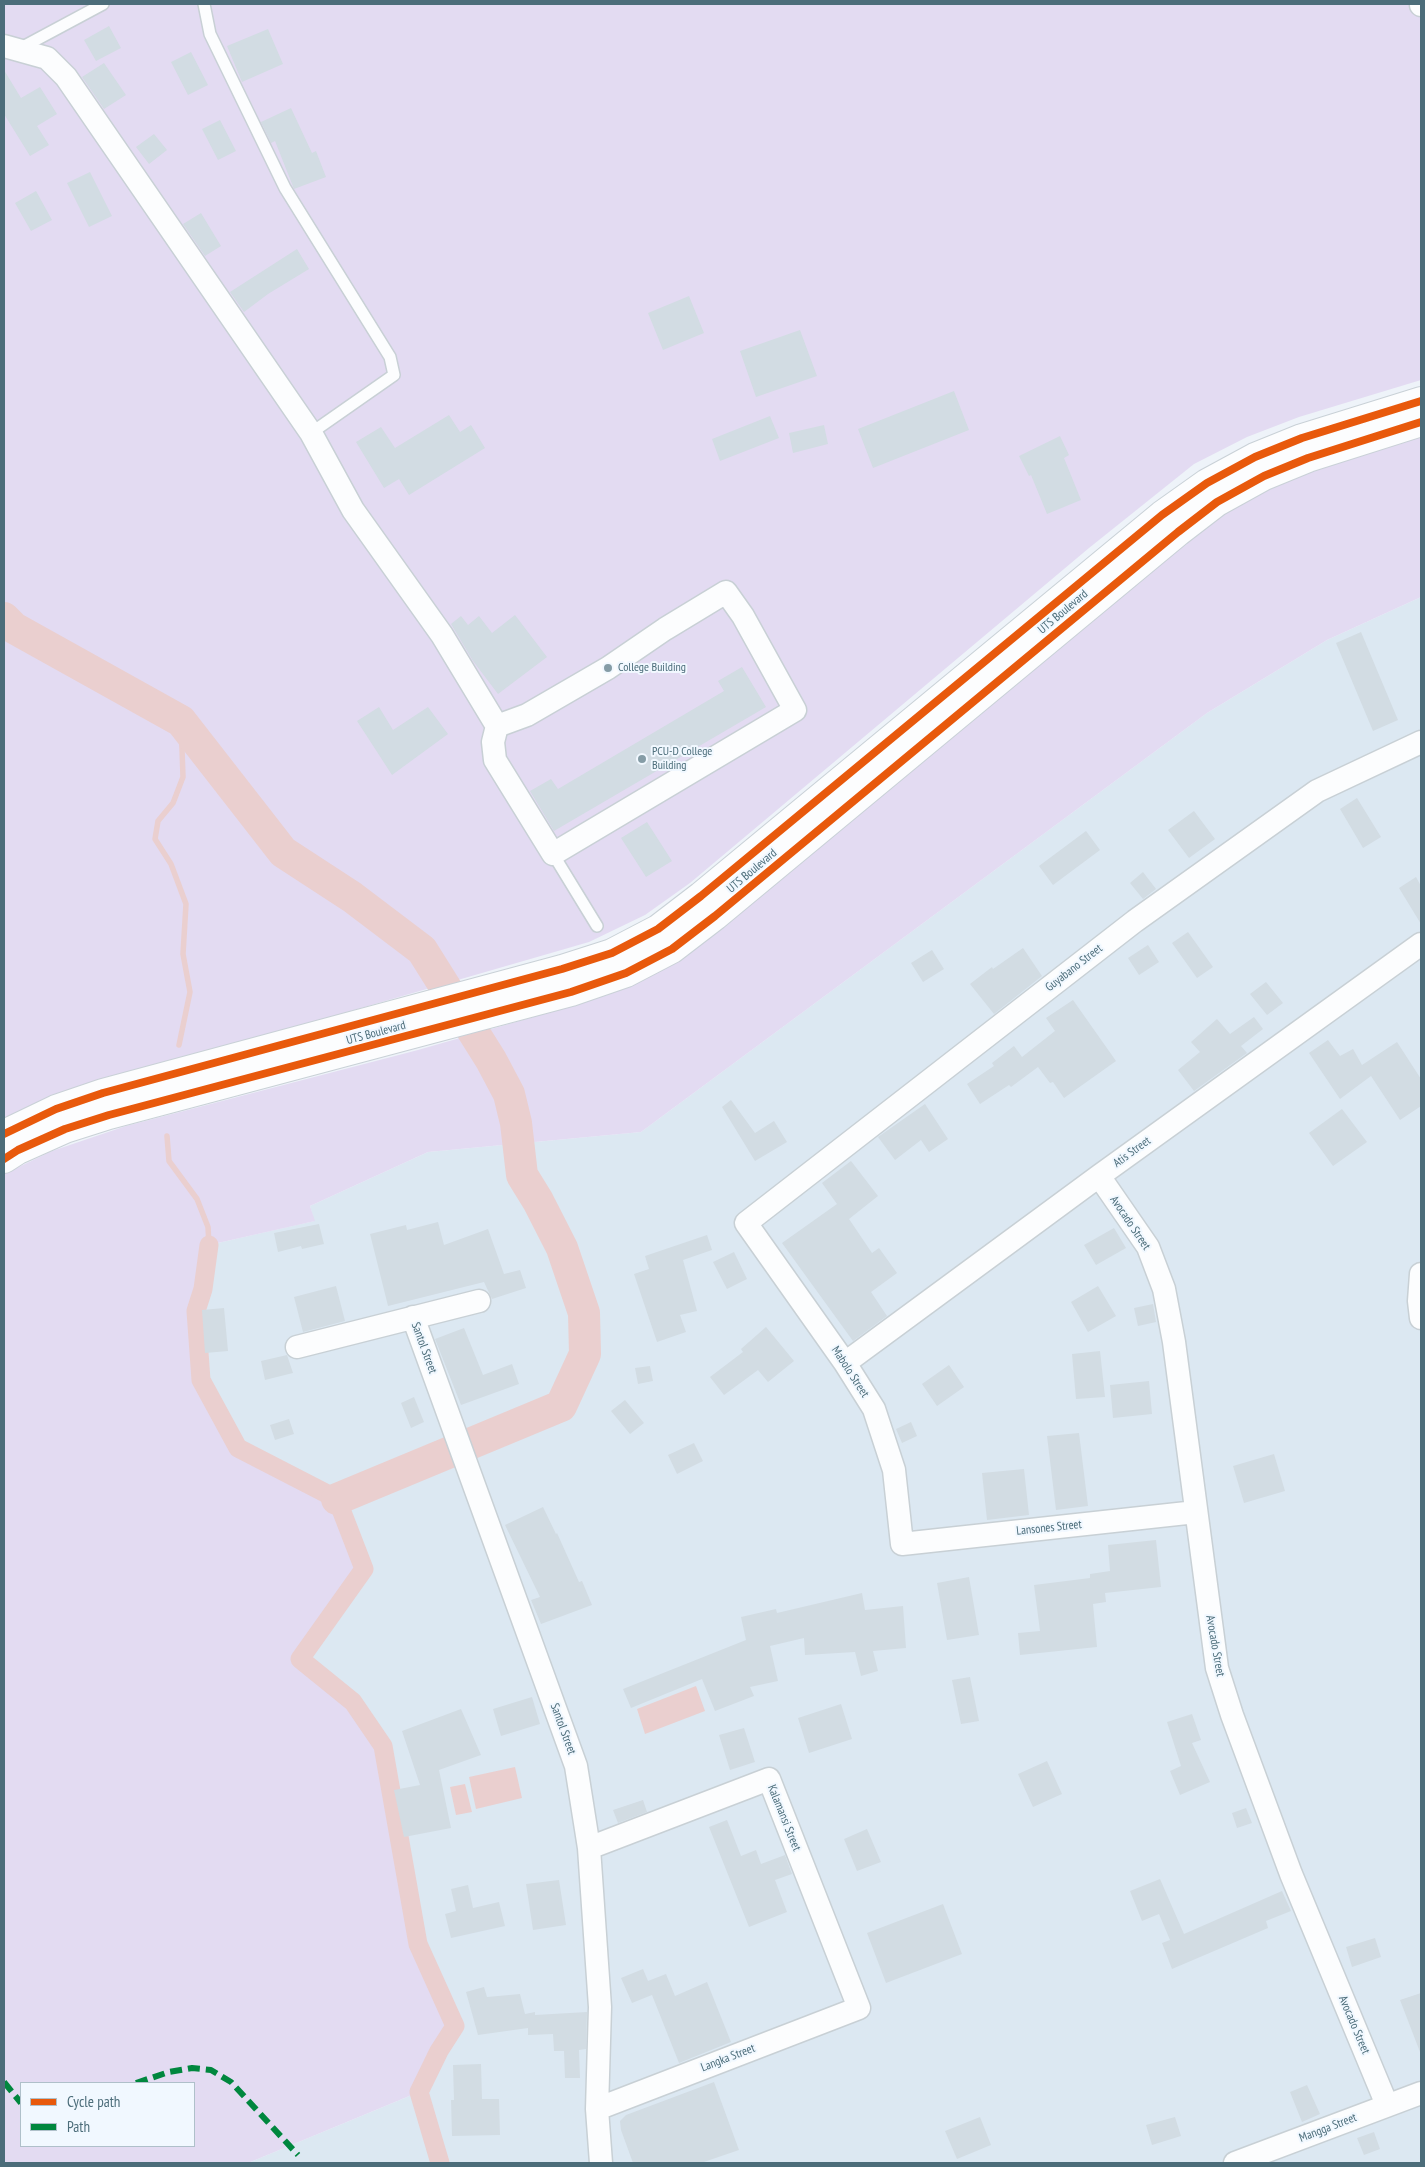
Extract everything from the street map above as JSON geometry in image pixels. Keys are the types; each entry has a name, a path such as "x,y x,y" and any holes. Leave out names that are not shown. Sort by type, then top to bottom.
{"main road":[{"name":"UTS Boulevard","path":"4,1159 18,1150 65,1129 410,1023 489,1001 562,969 612,953 658,928 701,896 1162,515 1207,483 1255,458 1302,438 1421,401"},
{"name":"UTS Boulevard","path":"489,1001 571,992 626,973 672,949 715,916 1170,538 1217,502 1264,476 1308,458 1421,422"},
{"name":"UTS Boulevard","path":"4,1134 56,1109 103,1093 410,1023"}],"street":[{"path":"11,47 47,58 66,77 311,433 353,510 442,635 497,726 493,742 495,760 553,854 796,710 743,616 726,592 665,629 608,668 535,711 497,726"},
{"name":"Guyabano Street","path":"746,1223 1135,921 1317,790 1421,742"},
{"name":"Atis Street","path":"845,1363 1099,1176 1421,944"},
{"name":"Avocado Street","path":"1099,1176 1148,1247 1164,1289 1174,1342 1217,1668 1232,1715 1291,1874 1387,2105"},
{"name":"Mabolo Street","path":"746,1223 845,1363 874,1409 894,1470 902,1544"},
{"path":"1421,1274 1419,1301 1421,1318"},
{"name":"Santol Street","path":"297,1347 479,1301"},
{"name":"Santol Street","path":"413,1317 576,1766 589,1848 600,2007 597,2108 601,2163"},
{"name":"Lansones Street","path":"902,1544 1196,1512"},
{"name":"Kalamansi Street","path":"589,1848 768,1779 859,2008"},
{"name":"Langka Street","path":"597,2108 859,2008"},
{"name":"Mangga Street","path":"1235,2163 1421,2093"}],"lane":[{"path":"11,47 103,4"},
{"path":"204,4 210,34 285,188 390,358 394,375 311,433"},
{"path":"553,854 597,926"}],"shaded area":[{"path":"4,4 1421,4 1421,380 1299,417 1247,437 1194,464 1089,548 690,883 645,915 589,942 223,1048 89,1083 4,1118"},
{"path":"1421,437 1421,597 1327,640 1207,713 641,1132 428,1152 310,1206 315,1221 209,1245 203,1289 196,1311 201,1380 238,1448 337,1499 364,1569 300,1659 353,1702 383,1746 418,1944 455,2026 439,2051 419,2092 248,2163 4,2163 4,1174 52,1151 126,1126 418,1050 575,1005 1225,512 1269,488 1317,469"},
{"path":"1421,597 1421,2163 248,2163 419,2092 439,2051 455,2026 418,1944 383,1746 353,1702 300,1659 337,1499 238,1448 201,1380 196,1311 203,1289 209,1245 314,1221 310,1206 428,1152 641,1132 1207,713 1327,640"},
{"path":"696,1686 705,1711 645,1734 637,1709"},
{"path":"515,1767 522,1798 476,1809 469,1777"},
{"path":"465,1784 472,1812 456,1815 450,1787"}],"building":[{"path":"109,26 121,48 96,61 84,40"},
{"path":"268,29 283,64 242,82 227,46"},
{"path":"191,52 208,85 188,95 171,62"},
{"path":"104,63 126,95 104,109 82,77"},
{"path":"4,70 21,98 40,87 57,114 37,126 49,145 30,156 4,114"},
{"path":"291,108 312,153 316,151 326,177 294,189 275,141 271,143 261,122"},
{"path":"220,120 236,151 218,160 202,129"},
{"path":"154,134 167,150 149,164 136,147"},
{"path":"90,172 112,216 89,227 67,183"},
{"path":"36,191 52,220 31,231 15,203"},
{"path":"201,213 221,246 205,256 183,224"},
{"path":"297,249 309,269 268,294 244,312 230,292"},
{"path":"689,296 704,333 663,350 648,313"},
{"path":"800,330 817,376 756,397 740,351"},
{"path":"954,391 969,430 873,468 858,429"},
{"path":"449,415 460,432 471,425 485,448 409,495 399,479 384,488 356,442 381,427 395,448"},
{"path":"770,416 779,438 720,461 712,439"},
{"path":"824,425 828,444 793,453 789,433"},
{"path":"1060,436 1069,455 1064,458 1081,500 1047,514 1031,475 1029,476 1019,456"},
{"path":"515,615 547,657 498,694 473,661 451,624 461,616 468,625 479,616 492,633"},
{"path":"1361,632 1398,720 1373,731 1336,643"},
{"name":"PCU-D College Building","path":"742,667 766,707 554,831 530,791 551,779 558,789 724,691 718,681"},
{"path":"379,707 393,730 428,707 448,734 392,775 357,721"},
{"path":"1357,798 1381,837 1363,848 1340,809"},
{"path":"1194,811 1215,839 1189,858 1168,830"},
{"path":"647,822 672,861 646,877 621,838"},
{"path":"1086,831 1100,850 1053,885 1039,866"},
{"path":"1143,872 1156,889 1143,899 1130,883"},
{"path":"1416,877 1421,886 1421,924 1399,888"},
{"path":"1188,932 1213,967 1197,978 1172,943"},
{"path":"1148,945 1159,962 1139,975 1128,958"},
{"path":"1023,948 1042,976 994,1014 970,984 992,967 993,969"},
{"path":"932,950 944,969 923,982 911,963"},
{"path":"1266,982 1283,1003 1267,1015 1250,994"},
{"path":"1073,1000 1116,1061 1064,1098 1053,1082 1050,1083 1038,1067 1011,1087 1009,1085 980,1104 967,1084 994,1066 992,1063 1014,1046 1022,1057 1055,1031 1046,1018"},
{"path":"1254,1017 1263,1029 1241,1046 1247,1053 1194,1091 1178,1070 1200,1052 1191,1042 1217,1019 1230,1034"},
{"path":"1328,1040 1340,1056 1353,1049 1362,1065 1397,1042 1421,1079 1421,1106 1400,1120 1371,1076 1340,1099 1309,1053"},
{"path":"731,1100 755,1133 774,1121 787,1142 755,1161 722,1107"},
{"path":"925,1104 948,1139 929,1152 921,1140 895,1160 878,1137"},
{"path":"1342,1109 1367,1142 1333,1166 1309,1133"},
{"path":"851,1161 878,1196 849,1219 872,1253 879,1248 897,1273 871,1292 887,1316 853,1341 782,1243 837,1204 822,1183"},
{"path":"438,1222 444,1245 488,1229 504,1274 520,1270 526,1288 492,1299 484,1282 388,1306 370,1234 406,1225 407,1230"},
{"path":"319,1224 324,1244 302,1249 301,1246 278,1252 274,1233"},
{"path":"1114,1228 1126,1248 1096,1265 1084,1245"},
{"path":"707,1235 712,1250 683,1260 697,1311 680,1315 686,1332 657,1342 634,1274 649,1269 645,1256"},
{"path":"734,1252 747,1279 727,1289 713,1262"},
{"path":"336,1286 345,1321 303,1332 294,1297"},
{"path":"1098,1286 1116,1316 1088,1332 1071,1302"},
{"path":"1153,1304 1156,1322 1138,1326 1134,1308"},
{"path":"224,1308 228,1351 205,1353 202,1310"},
{"path":"766,1327 794,1361 768,1382 758,1370 724,1395 710,1377 743,1352 741,1349"},
{"path":"464,1328 483,1375 512,1364 519,1384 461,1405 435,1339"},
{"path":"1100,1351 1105,1397 1076,1399 1072,1354"},
{"path":"287,1355 293,1373 265,1380 261,1361"},
{"path":"949,1365 964,1387 937,1406 922,1384"},
{"path":"650,1366 653,1381 638,1384 635,1368"},
{"path":"1149,1381 1152,1414 1113,1418 1110,1385"},
{"path":"414,1397 424,1422 411,1428 401,1403"},
{"path":"625,1400 644,1423 630,1434 611,1411"},
{"path":"289,1419 294,1434 275,1440 270,1425"},
{"path":"911,1422 917,1436 902,1443 896,1429"},
{"path":"1079,1433 1088,1506 1056,1510 1047,1436"},
{"path":"694,1443 703,1461 677,1474 668,1455"},
{"path":"1274,1454 1285,1491 1244,1503 1233,1466"},
{"path":"1024,1469 1029,1515 987,1520 982,1473"},
{"path":"543,1507 579,1582 582,1581 592,1605 541,1624 531,1600 540,1597 505,1525"},
{"path":"1156,1540 1161,1587 1105,1593 1106,1602 1093,1604 1097,1647 1020,1655 1018,1633 1040,1631 1034,1585 1090,1578 1090,1574 1110,1571 1108,1545"},
{"path":"969,1577 979,1635 947,1640 937,1583"},
{"path":"862,1593 865,1610 903,1606 906,1648 873,1651 878,1671 861,1676 855,1652 805,1655 804,1638 770,1646 778,1681 750,1687 754,1696 715,1711 702,1679 631,1708 623,1689 746,1640 741,1617 776,1609 777,1613"},
{"path":"970,1677 979,1721 961,1724 952,1680"},
{"path":"532,1697 540,1724 501,1736 493,1709"},
{"path":"841,1704 852,1739 809,1753 798,1718"},
{"path":"461,1709 481,1755 439,1770 451,1828 404,1837 394,1790 420,1785 402,1731"},
{"path":"1192,1714 1201,1740 1192,1743 1210,1782 1180,1795 1170,1771 1181,1766 1167,1722"},
{"path":"744,1728 755,1762 730,1770 719,1735"},
{"path":"1047,1761 1062,1794 1033,1807 1018,1774"},
{"path":"643,1800 647,1812 618,1823 613,1810"},
{"path":"1246,1808 1252,1823 1237,1828 1232,1813"},
{"path":"727,1820 741,1856 756,1850 761,1864 785,1855 792,1874 775,1880 787,1912 749,1927 709,1827"},
{"path":"867,1829 881,1862 857,1871 844,1839"},
{"path":"1160,1879 1184,1934 1282,1891 1291,1911 1266,1921 1268,1928 1172,1969 1162,1943 1170,1940 1159,1914 1142,1921 1130,1891"},
{"path":"559,1880 566,1925 533,1930 526,1884"},
{"path":"468,1885 473,1908 499,1902 505,1926 451,1938 445,1914 456,1911 451,1889"},
{"path":"943,1904 962,1954 886,1983 867,1933"},
{"path":"1375,1938 1381,1957 1352,1967 1346,1947"},
{"path":"643,1969 648,1981 666,1974 675,1996 707,1982 731,2042 679,2063 652,1995 632,2003 621,1978"},
{"path":"484,1987 487,1997 520,1994 525,2014 535,2012 535,2015 587,2012 586,2049 579,2050 580,2078 565,2078 564,2051 554,2051 553,2034 528,2035 528,2028 478,2035 466,1992"},
{"path":"1421,1993 1421,2052 1420,2052 1400,2000"},
{"path":"481,2064 482,2099 499,2099 500,2135 452,2136 451,2100 454,2100 453,2065"},
{"path":"714,2082 739,2150 701,2163 633,2163 621,2130 620,2121 626,2115"},
{"path":"1307,2085 1320,2114 1302,2122 1290,2092"},
{"path":"980,2117 991,2145 957,2159 945,2131"},
{"path":"1175,2117 1181,2136 1152,2145 1146,2125"},
{"path":"1374,2132 1380,2149 1364,2155 1357,2138"}],"waterway":[{"path":"4,618 14,628 181,721 283,852 352,897 422,950 491,1060 509,1094 516,1123 522,1175 538,1201 562,1248 584,1313 585,1354 561,1406 337,1499"},
{"path":"179,1045 190,992 183,954 186,904 171,864 155,839 158,821 173,803 183,777 181,721"},
{"path":"167,1136 169,1161 197,1199 208,1227 209,1245"},
{"path":"209,1245 203,1289 196,1311 201,1380 238,1448 337,1499 364,1569 300,1659 353,1702 383,1746 418,1944 455,2026 439,2051 419,2092 440,2163"}],"marked path":[{"path":"139,2082 169,2072 192,2068 211,2070 231,2082 298,2155"},
{"path":"4,2082 20,2102"}],"cycle path":[{"path":"4,1134 56,1109 103,1093 562,969 612,953 658,929 701,896 1162,515 1207,483 1255,457 1302,438 1421,401"},
{"path":"4,1159 18,1150 65,1129 109,1115 571,992 626,973 672,949 715,916 1178,532 1217,502 1264,476 1308,458 1421,422"}],"place":[{"name":"College Building","path":"608,668"},
{"name":"PCU-D College Building","path":"642,759"}]}
